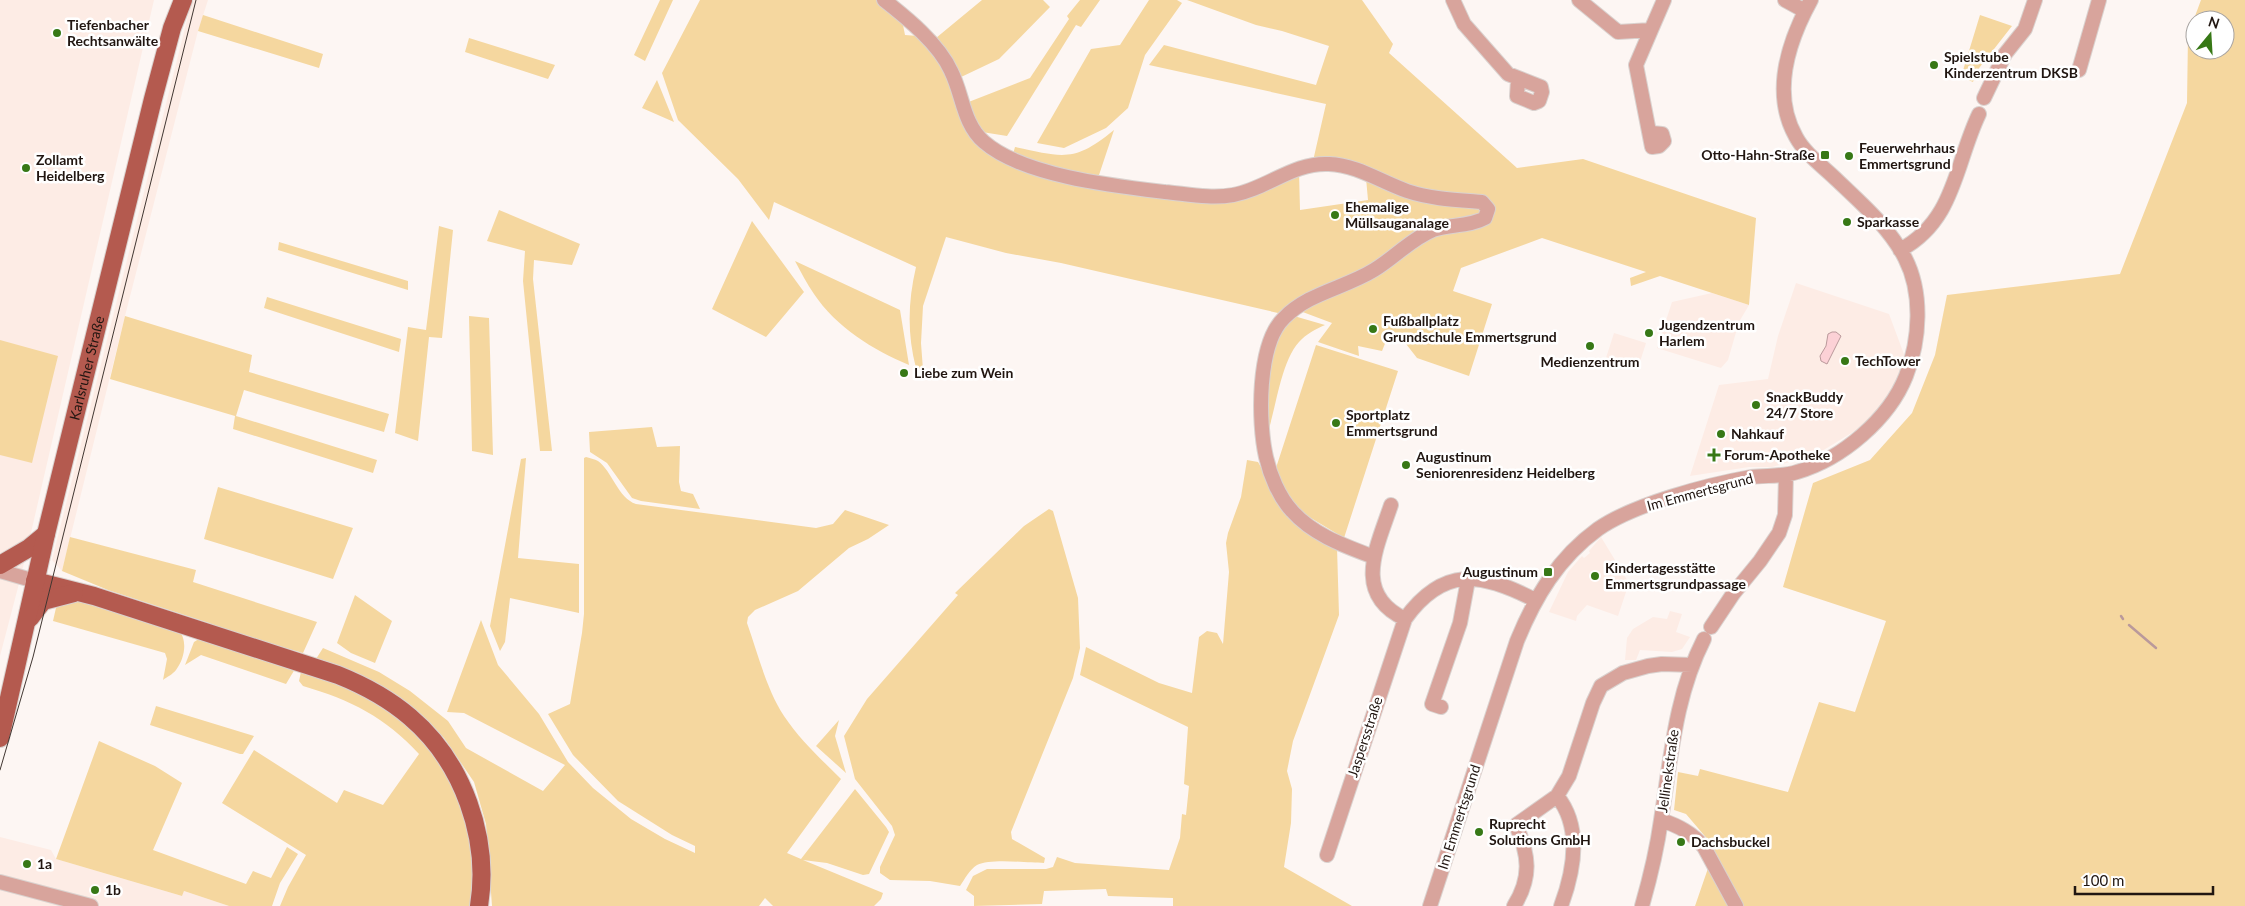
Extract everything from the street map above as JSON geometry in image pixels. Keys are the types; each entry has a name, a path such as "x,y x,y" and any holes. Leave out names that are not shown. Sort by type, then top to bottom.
{"main road":[{"name":"Karlsruher Straße","path":"172,28 174,0"},
{"name":"Karlsruher Straße","path":"0,738 46,534 172,28 183,0"},
{"path":"0,565 29,548 46,534"},
{"path":"35,581 80,592 318,668 366,687 409,716 428,734 444,755 462,786 476,828 482,870 479,906"},
{"path":"26,620 43,601 80,592"}],"street":[{"path":"884,0 925,37 951,70 968,120 985,143 1009,158 1038,169 1130,188 1220,196 1248,191 1303,166 1333,164 1363,172 1424,196 1486,204 1488,209 1484,218 1473,223 1450,225 1425,233 1373,271 1300,305 1276,326 1269,344 1265,362 1262,412 1264,444 1269,467 1281,496 1292,511 1315,530 1342,545 1374,557"},
{"path":"1453,0 1459,16 1470,32 1508,74 1518,79"},
{"path":"1579,0 1618,32 1651,30"},
{"path":"1650,136 1636,65 1664,0"},
{"path":"1785,0 1808,5"},
{"path":"1984,98 2005,54 2026,29 2035,0"},
{"path":"2079,70 2098,0"},
{"name":"Im Emmertsgrund","path":"1430,906 1513,652 1535,600 1554,571 1599,528 1633,510 1723,483 1755,477 1786,475 1810,468 1843,449 1877,421 1894,399 1906,377 1917,331 1915,292 1903,255 1877,219 1802,147 1791,128 1784,103 1784,77 1791,43 1808,5"},
{"path":"1903,255 1924,234 1939,215 1951,193 1979,114"},
{"name":"Jellinekstraße","path":"1642,906 1661,820 1673,734 1692,665 1708,633 1733,594 1760,561 1779,533 1785,515 1786,475"},
{"path":"1391,505 1374,557 1372,580 1375,591 1386,608 1405,619"},
{"path":"0,571 35,581"},
{"path":"1441,706 1432,704 1460,623 1468,580"},
{"name":"Jaspersstraße","path":"1326,855 1405,619 1428,592 1440,584 1451,581 1490,582 1535,600"},
{"path":"1514,906 1525,883 1527,865 1524,844 1516,825 1557,796 1569,776 1593,703 1602,686 1614,677 1642,668 1662,664 1692,665"},
{"path":"1557,796 1568,812 1574,839 1571,876 1561,906"},
{"path":"1661,820 1682,828 1697,839 1713,862 1736,906"},
{"path":"0,882 91,906"}],"shaded area":[{"path":"0,0 154,0 21,576 0,656"},
{"path":"192,0 208,0 198,31 125,316 62,571 52,560"},
{"path":"660,0 673,0 645,61 634,55"},
{"path":"700,0 879,0 902,20 905,35 918,36 945,69 994,156 1193,200 1299,171 1300,210 1368,200 1366,178 1313,161 1326,104 1149,65 1164,45 1316,85 1329,46 1256,25 1187,0 1362,0 1393,44 1389,53 1517,168 1583,159 1756,218 1749,305 1660,276 1631,286 1630,278 1646,272 1542,238 1461,268 1453,291 1492,304 1469,376 1417,358 1403,340 1390,331 1382,351 1358,346 1359,356 1318,342 1332,323 1300,311 1278,313 1061,263 1006,253 946,237 923,306 921,343 923,370 916,368 911,342 910,305 916,267 774,202 769,220 738,179 678,120 662,73"},
{"path":"982,0 1043,0 1050,7 999,59 959,78 936,38"},
{"path":"1080,0 1100,0 1081,27 1076,25 1007,136 982,132 966,103 1030,78 1069,19 1067,16"},
{"path":"1149,0 1177,0 1182,3 1145,55 1128,108 1106,128 1064,148 1037,143 1091,49 1120,45"},
{"path":"2201,0 2245,0 2245,906 1695,906 1715,848 1686,814 1674,810 1678,772 1698,776 1700,769 1788,792 1819,702 1855,712 1886,621 1783,587 1813,483 1870,460 1912,413 1935,355 1947,295 2120,274 2187,103 2188,60 2235,60 2235,10 2197,10"},
{"path":"203,15 323,54 319,68 198,31"},
{"path":"1980,15 2012,26 1976,72 1973,82 1961,77"},
{"path":"469,38 555,65 548,79 465,52"},
{"path":"657,80 674,122 642,108"},
{"path":"1114,130 1098,178 1039,164 1013,154 1015,147 1057,155 1078,153 1100,141"},
{"path":"499,210 580,244 572,265 534,260 533,279 552,451 540,451 523,281 525,251 487,241"},
{"path":"752,221 804,292 766,337 712,309"},
{"path":"439,226 453,230 442,338 429,337 418,441 395,433 408,327 426,330"},
{"path":"279,242 408,281 408,290 278,250"},
{"path":"795,261 900,310 909,365 869,345 833,317 814,294"},
{"path":"1796,283 1889,314 1905,357 1891,394 1863,426 1817,454 1772,467 1749,467 1690,476 1719,385 1768,379 1778,336"},
{"path":"1712,293 1749,305 1739,322 1728,360 1721,368 1657,348 1672,302"},
{"path":"267,297 401,339 399,352 264,308"},
{"path":"125,316 252,355 249,372 389,414 384,432 244,390 236,416 377,460 373,473 233,429 235,416 110,379"},
{"path":"469,316 489,318 493,455 472,451"},
{"path":"1294,316 1325,325 1299,342 1287,362 1266,438 1266,388 1277,335"},
{"path":"1836,332 1841,336 1827,364 1821,361 1820,356 1826,346 1828,334"},
{"path":"1614,333 1646,343 1638,368 1606,358"},
{"path":"0,340 58,356 32,463 0,455"},
{"name":"Sportplatz Emmertsgrund","path":"1316,345 1398,371 1344,538 1301,512 1274,474"},
{"path":"652,427 657,447 680,446 679,482 681,491 693,494 700,509 641,501 632,498 607,463 590,452 589,432"},
{"path":"526,458 518,558 579,564 579,613 510,598 505,642 500,651 490,626 521,459"},
{"path":"584,458 597,460 603,465 624,496 636,504 816,528 833,524 845,510 889,525 868,539 849,548 798,591 755,610 748,617 747,623 767,682 784,716 818,757 841,779 787,853 801,859 855,789 889,832 869,874 863,875 827,863 803,860 883,893 881,899 874,906 773,906 765,898 759,906 492,906 486,824 474,782 444,738 408,703 365,678 316,659 323,648 379,672 410,691 448,721 466,748 543,791 565,765 464,713 447,712 481,620 498,665 539,714 568,762 593,788 631,819 665,839 695,853 695,846 672,835 618,801 573,755 548,714 570,704 582,633 584,614"},
{"path":"1247,460 1258,462 1289,516 1337,547 1339,615 1293,741 1287,771 1292,789 1291,823 1284,867 1352,906 1173,906 1173,898 1108,896 1106,889 1044,891 1042,904 974,906 974,896 966,890 973,876 987,869 1046,869 1053,867 1057,857 1075,863 1169,870 1180,838 1182,814 1186,815 1189,786 1184,784 1188,727 1080,675 1086,647 1159,683 1192,693 1199,637 1207,631 1217,633 1223,644 1229,572 1226,543 1241,497"},
{"path":"218,487 353,528 333,579 204,539"},
{"path":"1049,509 1053,511 1078,598 1080,648 1073,678 1011,832 1012,839 1045,858 1044,863 1000,861 983,863 972,869 960,886 930,881 890,880 880,873 880,867 895,835 892,826 855,779 844,736 867,699 958,595 955,593 1024,526"},
{"path":"70,537 196,570 193,582 317,622 303,653 235,634 209,623 108,590 62,571"},
{"name":"Kindertagesstätte Emmertsgrundpassage","path":"1601,537 1629,583 1618,616 1587,605 1577,616 1576,621 1549,612 1568,572 1582,556 1584,558 1590,553 1589,551"},
{"path":"355,595 392,621 375,663 351,653 337,643"},
{"path":"58,599 77,600 178,629 184,644 182,660 176,670 163,680 167,659 165,653 53,621"},
{"path":"1670,611 1682,614 1676,632 1690,637 1682,649 1672,652 1640,650 1636,660 1625,660 1627,638 1633,629 1653,617 1667,619"},
{"path":"202,637 295,669 286,684 201,655 185,665 194,642"},
{"path":"301,672 345,686 384,704 427,741 458,787 473,849 474,879 470,906 280,906 288,887 306,855 222,803 254,750 337,803 344,790 383,805 419,754 393,730 366,711 337,697 303,686 299,681"},
{"path":"156,706 254,736 243,754 240,754 150,725"},
{"path":"839,720 835,736 846,773 816,746"},
{"path":"99,741 155,766 182,783 153,850 246,884 253,871 271,878 287,847 298,854 280,883 272,906 229,906 184,891 182,896 56,859"},
{"path":"0,837 51,850 56,859 182,896 184,891 229,906 0,906"}],"waterway":[{"path":"2129,625 2156,648"}],"tram line":[{"path":"0,770 33,657 196,0"}],"place":[{"name":"Tiefenbacher Rechtsanwälte","path":"57,33"},
{"name":"Spielstube Kinderzentrum DKSB","path":"1934,65"},
{"name":"Otto-Hahn-Straße","path":"1825,155"},
{"name":"Feuerwehrhaus Emmertsgrund","path":"1849,156"},
{"name":"Zollamt Heidelberg","path":"26,168"},
{"name":"Ehemalige Müllsauganalage","path":"1335,215"},
{"name":"Sparkasse","path":"1847,222"},
{"name":"Fußballplatz Grundschule Emmertsgrund","path":"1373,329"},
{"name":"Jugendzentrum Harlem","path":"1649,333"},
{"name":"Medienzentrum","path":"1590,346"},
{"name":"TechTower","path":"1845,361"},
{"name":"Liebe zum Wein","path":"904,373"},
{"name":"SnackBuddy 24/7 Store","path":"1756,405"},
{"name":"Sportplatz Emmertsgrund","path":"1336,423"},
{"name":"Nahkauf","path":"1721,434"},
{"name":"Forum-Apotheke","path":"1714,455"},
{"name":"Augustinum Seniorenresidenz Heidelberg","path":"1406,465"},
{"name":"Augustinum","path":"1548,572"},
{"name":"Kindertagesstätte Emmertsgrundpassage","path":"1595,576"},
{"name":"Ruprecht Solutions GmbH","path":"1479,832"},
{"name":"Dachsbuckel","path":"1681,842"},
{"name":"1a","path":"27,864"},
{"name":"1b","path":"95,890"}]}
